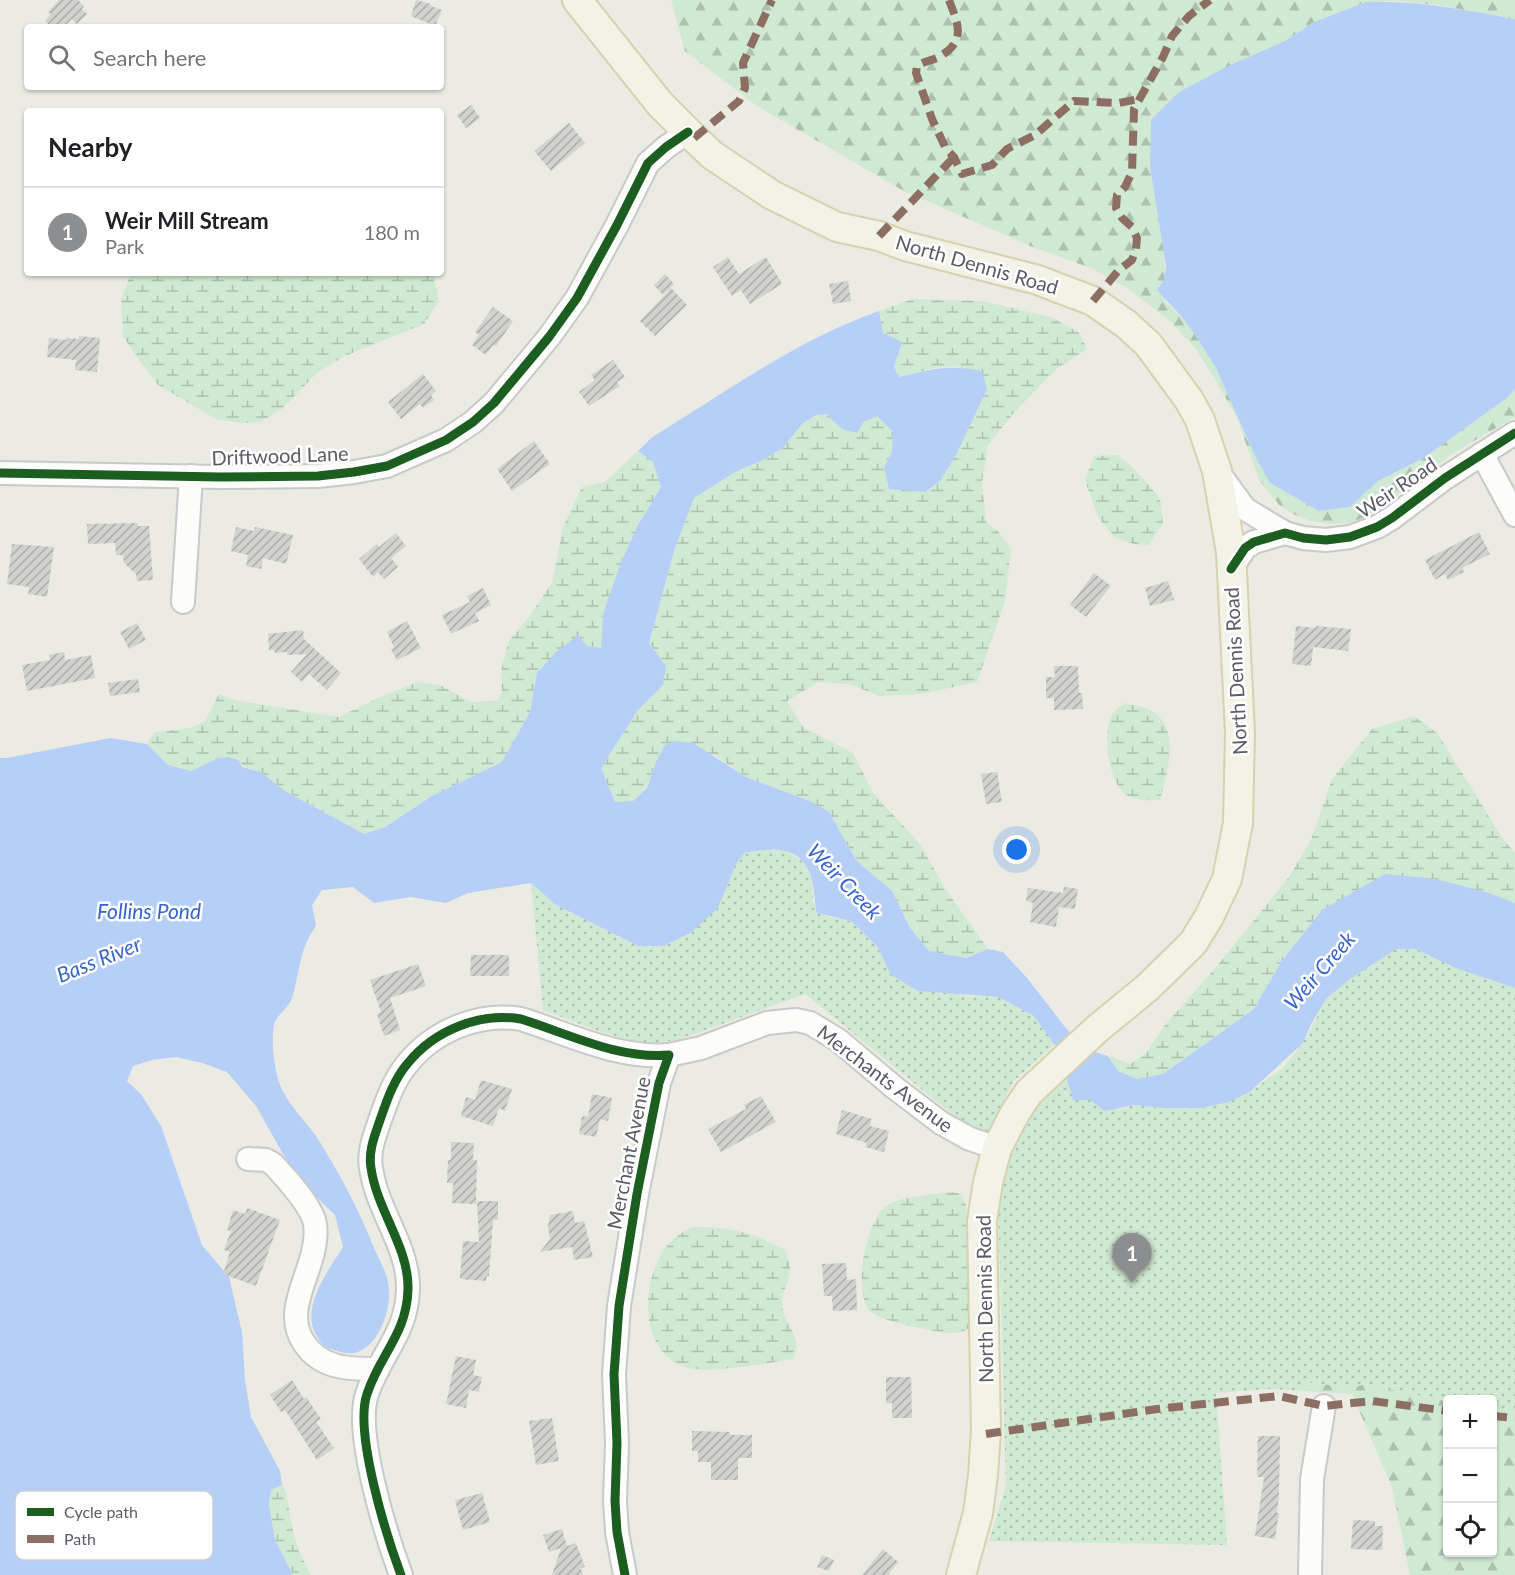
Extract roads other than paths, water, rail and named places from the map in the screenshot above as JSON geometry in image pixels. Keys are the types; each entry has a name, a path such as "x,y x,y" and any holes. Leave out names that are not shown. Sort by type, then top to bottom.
{"main road":[{"name":"North Dennis Road","path":"577,0 660,104 712,155 772,195 837,227 879,236 905,246 1038,280 1093,301 1126,324 1148,344 1178,382 1200,420 1217,471 1224,507 1236,626 1240,773 1238,823 1227,879 1209,917 1193,943 1148,987 1097,1029 1029,1092 997,1148 988,1182 982,1221 987,1430 978,1514 961,1575"}],"street":[{"name":"Driftwood Lane","path":"0,473 318,476 387,466 446,440 473,422 494,403 549,337 577,298 648,164 666,147 688,132"},
{"name":"Weir Road","path":"1217,471 1245,508 1285,533 1326,540 1362,534 1392,518 1445,478 1515,433"},
{"path":"1482,454 1515,515"},
{"path":"183,603 191,476"},
{"name":"Weir Road","path":"1231,569 1245,548 1254,542 1285,533"},
{"name":"Merchant Avenue","path":"400,1575 370,1463 364,1426 364,1408 367,1394 378,1369 404,1323 408,1278 405,1260 382,1210 371,1168 371,1151 388,1096 408,1062 426,1045 460,1025 495,1017 521,1019 618,1051 652,1056 669,1055 659,1083 637,1194 615,1348 617,1443 615,1501 617,1532 625,1575"},
{"name":"Merchants Avenue","path":"669,1055 701,1048 767,1023 796,1020 810,1023 838,1040 941,1123 970,1139 997,1148"},
{"path":"248,1160 266,1160 273,1164 312,1215 315,1226 311,1265 295,1310 299,1337 308,1350 327,1364 341,1368 378,1369"},
{"path":"1310,1575 1312,1479 1324,1406"}],"water":[{"path":"1366,2 1422,4 1515,19 1515,389 1507,398 1422,459 1378,481 1350,507 1319,511 1270,483 1255,456 1216,368 1182,317 1157,290 1164,280 1166,266 1150,166 1151,120 1179,92 1230,65 1285,41 1314,22"},
{"name":"Follins Pond","path":"879,311 883,333 902,342 894,366 899,377 940,368 982,371 987,389 956,455 940,481 925,492 889,489 884,467 892,452 893,432 877,416 863,422 857,433 842,429 826,414 816,415 803,423 783,448 735,472 694,498 674,551 649,643 666,666 663,685 638,710 601,768 615,802 633,801 647,788 665,745 675,741 693,743 746,777 812,802 829,812 856,860 892,891 910,928 929,951 966,958 988,949 1003,952 1086,1049 1108,1056 1118,1071 1137,1079 1163,1074 1254,1009 1281,962 1322,910 1385,874 1436,879 1489,893 1515,903 1515,988 1458,969 1415,949 1396,949 1350,979 1327,998 1311,1024 1303,1043 1251,1091 1229,1102 1201,1108 1134,1105 1105,1111 1090,1100 1073,1100 1059,1051 1034,1016 999,997 918,991 891,975 877,946 851,921 817,913 808,869 795,855 786,851 766,850 744,853 736,864 718,908 692,932 663,946 638,946 556,905 531,883 468,893 446,903 411,897 374,903 353,887 322,890 312,905 316,926 303,952 292,998 274,1025 273,1052 281,1088 318,1139 341,1179 387,1278 389,1301 384,1322 366,1347 355,1353 344,1353 327,1347 318,1338 311,1315 313,1303 323,1279 343,1247 335,1215 296,1177 256,1106 227,1072 176,1057 152,1060 133,1066 127,1081 141,1094 161,1126 202,1245 229,1277 242,1332 245,1380 251,1417 280,1471 282,1485 271,1490 269,1505 275,1540 293,1575 0,1575 0,758 111,738 147,744 168,765 191,771 218,758 228,757 238,760 242,767 261,772 285,791 364,834 385,827 432,796 502,762 530,712 537,673 556,652 578,635 587,646 601,648 603,614 620,565 638,525 661,487 653,462 638,451 651,438 734,386 790,352 848,323"}],"place":[{"name":"Weir Mill Stream","path":"1132,1283"}],"water label":[{"name":"Weir Creek","path":"844,882"},
{"name":"Bass River","path":"99,960"},
{"name":"Weir Creek","path":"1320,971"}]}
